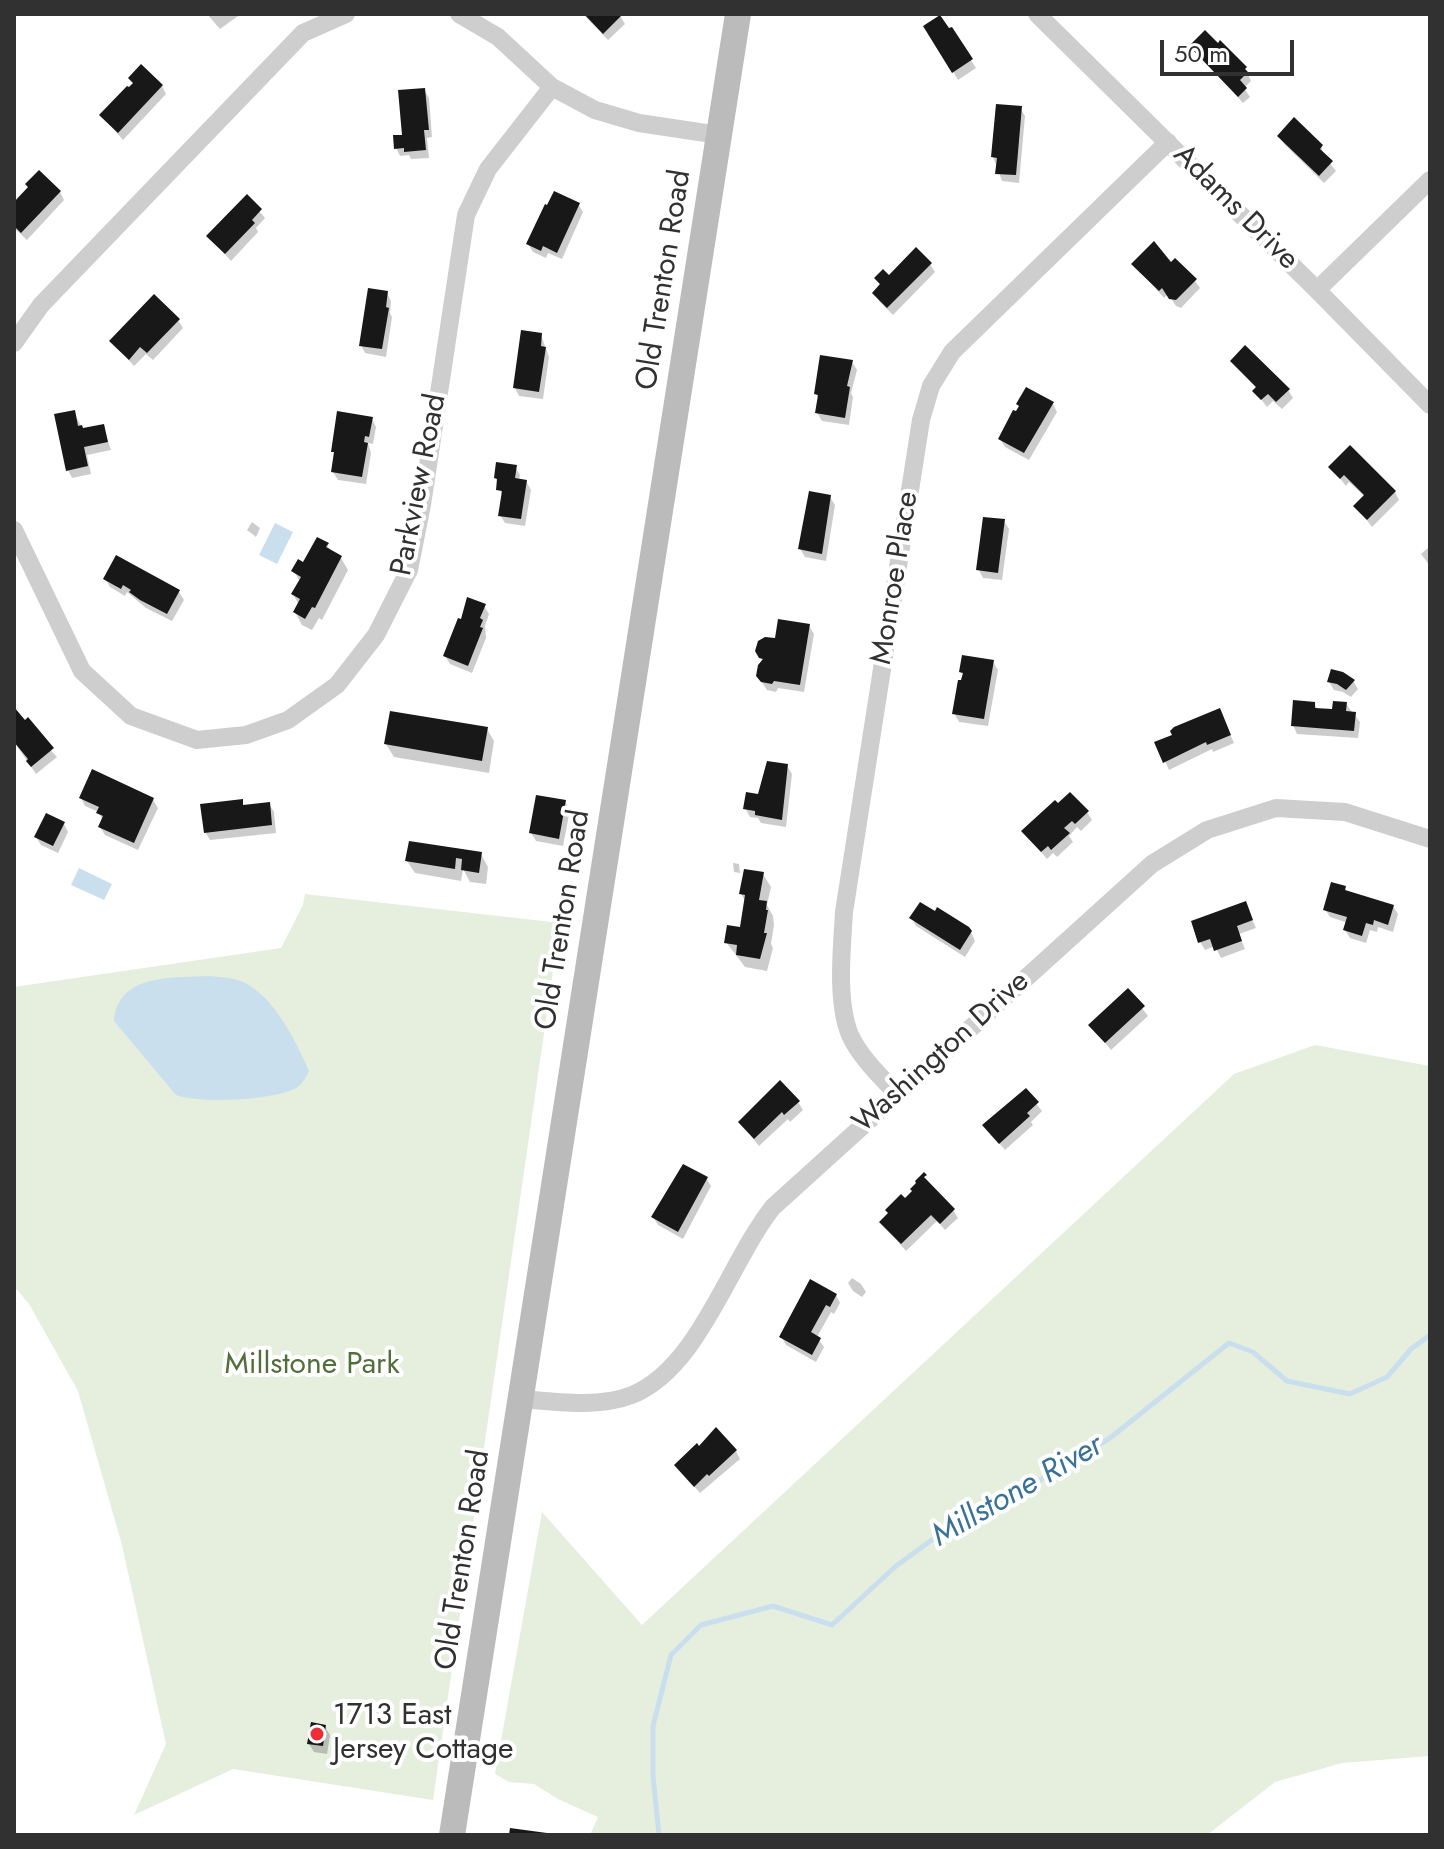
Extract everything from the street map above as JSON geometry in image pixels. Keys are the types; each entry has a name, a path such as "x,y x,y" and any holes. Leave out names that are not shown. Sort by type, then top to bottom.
{"main road":[{"name":"Old Trenton Road","path":"452,1835 738,14"}],"street":[{"path":"14,343 41,305 303,33 346,14"},
{"path":"459,14 498,37 552,87 595,110 639,123 719,135"},
{"name":"Adams Drive","path":"1037,14 1430,405"},
{"name":"Parkview Road","path":"14,530 82,671 131,716 197,740 246,735 288,720 337,685 376,635 409,570 422,505 466,215 488,169 552,87"},
{"name":"Monroe Place","path":"896,1093 872,1068 850,1034 840,981 844,912 921,420 931,386 952,352 1168,142"},
{"path":"1317,290 1430,180"},
{"name":"Washington Drive","path":"522,1399 599,1402 632,1395 666,1374 689,1347 757,1227 773,1207 1152,864 1207,830 1276,808 1345,812 1430,839"}],"green space":[{"name":"Millstone Park","path":"305,894 560,923 433,1800 233,1769 134,1815 166,1744 122,1545 78,1391 29,1304 14,1286 14,987 281,948 303,905"},
{"path":"1315,1045 1430,1066 1430,1756 1342,1763 1275,1782 1207,1835 590,1835 598,1817 534,1784 509,1782 495,1774 542,1512 642,1625 1234,1074"}],"water":[{"path":"275,523 293,532 277,564 259,555"},
{"path":"79,868 112,884 104,900 71,885"},
{"path":"164,978 231,978 247,984 270,1004 289,1031 309,1071 298,1087 267,1096 234,1100 176,1095 114,1021 118,1005 125,994 136,986"}],"building":[{"path":"584,14 623,14 603,34"},
{"path":"940,15 949,28 952,27 973,59 952,73 923,26"},
{"path":"1205,30 1218,43 1220,40 1247,67 1248,72 1240,80 1247,88 1238,97 1189,46"},
{"path":"141,64 163,85 118,133 99,115 133,83 128,78"},
{"path":"425,88 429,130 424,130 426,150 404,152 404,148 394,149 393,135 402,135 398,90"},
{"path":"996,104 1022,106 1016,175 995,174 997,158 991,157"},
{"path":"1294,117 1323,145 1320,149 1333,161 1319,176 1277,136"},
{"path":"39,170 61,191 21,233 14,226 14,202 28,187 25,184"},
{"path":"554,191 580,203 557,253 543,246 541,251 526,244"},
{"path":"247,194 262,209 252,220 255,223 225,254 206,236"},
{"path":"1154,241 1171,262 1175,258 1197,279 1176,300 1169,299 1162,288 1159,291 1131,264"},
{"path":"916,247 932,263 887,308 872,293 880,284 874,278 883,269 889,275"},
{"path":"368,288 388,291 386,307 389,308 382,349 359,346"},
{"path":"154,294 180,319 147,353 140,347 129,360 109,341"},
{"path":"521,330 542,333 541,346 546,347 539,392 513,388"},
{"path":"1245,345 1290,389 1276,402 1268,394 1261,400 1252,391 1256,387 1230,361"},
{"path":"820,355 853,360 845,418 815,413 818,395 814,394"},
{"path":"1026,387 1054,402 1024,453 998,439 1013,410 1016,411 1019,406 1016,404"},
{"path":"75,410 78,426 104,424 108,442 84,447 88,466 66,471 54,414"},
{"path":"337,411 373,417 369,437 365,436 364,442 368,443 362,477 331,472"},
{"path":"1350,445 1396,491 1367,520 1353,506 1364,495 1344,475 1340,479 1328,467"},
{"path":"496,462 517,465 515,478 527,480 521,519 498,516 502,491 496,490"},
{"path":"809,491 831,495 822,554 798,549"},
{"path":"983,517 1005,519 998,573 976,570"},
{"path":"317,537 329,543 326,547 342,556 315,608 312,607 305,619 293,612 300,599 291,594 301,577 291,571 298,559 303,562"},
{"path":"116,555 180,590 167,614 140,600 123,585 121,589 103,579"},
{"path":"467,597 486,604 480,618 483,620 480,627 483,628 468,666 443,656 458,618 461,619"},
{"path":"778,619 810,624 800,685 761,682 756,676 763,659 755,651 758,641 765,637 775,638"},
{"path":"962,655 994,660 984,719 952,714 958,680 961,680 963,673 959,672"},
{"path":"1331,669 1355,680 1346,690 1327,682"},
{"path":"1293,700 1315,702 1315,708 1332,709 1333,701 1347,702 1346,711 1356,712 1354,731 1291,726"},
{"path":"14,707 25,720 28,717 54,748 31,767 14,742"},
{"path":"1220,708 1231,735 1207,745 1206,742 1163,763 1154,742 1172,735 1170,731 1174,727"},
{"path":"390,711 488,727 482,761 384,744"},
{"path":"767,761 788,764 782,820 755,815 755,811 743,809 746,792 758,794"},
{"path":"92,769 154,798 134,843 98,827 103,816 96,813 99,807 79,798"},
{"path":"1070,792 1089,811 1075,824 1072,821 1064,828 1070,833 1051,850 1048,846 1041,852 1021,831 1055,800 1058,803"},
{"path":"536,795 566,800 559,839 529,833"},
{"path":"243,799 243,805 270,802 272,825 204,833 200,804"},
{"path":"46,813 65,822 53,846 34,837"},
{"path":"409,841 482,852 479,873 461,870 462,859 456,858 455,869 405,861"},
{"path":"744,869 764,872 759,900 767,901 764,933 767,933 760,959 736,955 737,945 724,943 727,925 740,927 745,895 739,894"},
{"path":"1331,882 1346,886 1345,890 1394,905 1388,925 1374,920 1373,925 1366,923 1362,936 1343,930 1347,917 1323,910"},
{"path":"1246,901 1253,920 1237,926 1242,941 1214,951 1210,939 1198,943 1191,921"},
{"path":"920,902 935,911 937,907 969,927 972,931 960,950 909,918"},
{"path":"1128,988 1145,1006 1105,1043 1088,1025"},
{"path":"780,1080 800,1101 784,1115 782,1112 754,1139 738,1122"},
{"path":"1026,1088 1039,1102 1027,1113 1030,1116 999,1144 982,1125"},
{"path":"683,1164 708,1177 678,1232 651,1217"},
{"path":"924,1172 927,1175 924,1177 955,1209 940,1224 931,1215 901,1244 879,1222 888,1213 885,1210 901,1194 905,1198 912,1191 910,1189 915,1181"},
{"path":"810,1279 837,1294 830,1307 826,1305 811,1332 821,1338 812,1355 779,1337"},
{"path":"716,1427 737,1450 694,1487 674,1465 697,1443 699,1446"},
{"name":"1713 East Jersey Cottage","path":"311,1722 326,1725 323,1746 307,1744"},
{"path":"510,1828 547,1833 547,1835 509,1835"}],"waterway":[{"name":"Millstone River","path":"659,1835 653,1776 653,1726 671,1655 701,1625 773,1606 832,1625 896,1566 969,1513 1042,1479 1110,1438 1229,1343 1253,1352 1287,1381 1350,1394 1387,1377 1411,1349 1430,1335"}],"place":[{"name":"1713 East Jersey Cottage","path":"317,1734"}]}
